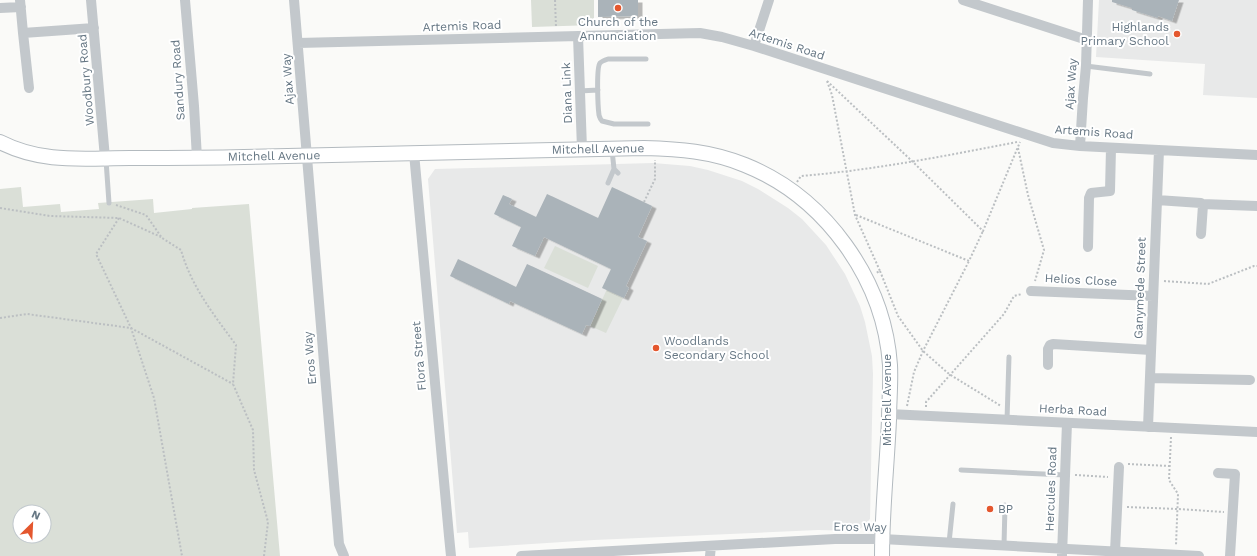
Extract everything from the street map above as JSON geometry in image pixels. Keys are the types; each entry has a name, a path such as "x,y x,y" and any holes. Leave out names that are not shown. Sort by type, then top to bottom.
{"street":[{"name":"Woodbury Road","path":"92,0 105,158"},
{"name":"Sandury Road","path":"185,0 197,158"},
{"name":"Ajax Way","path":"294,0 306,156"},
{"path":"754,46 770,0"},
{"path":"963,0 1087,40"},
{"name":"Ajax Way","path":"1080,146 1086,66 1088,0"},
{"path":"0,8 21,3 29,88"},
{"path":"23,33 94,28"},
{"name":"Artemis Road","path":"298,44 700,33 722,37 754,46 1053,143 1111,148 1257,155"},
{"name":"Diana Link","path":"578,36 582,149"},
{"name":"Mitchell Avenue","path":"0,142 29,154 52,158 197,158 656,148 696,151 743,164 770,177 792,191 829,224 854,255 878,307 890,366 882,556"},
{"path":"1088,247 1089,196 1091,193 1110,191 1111,148"},
{"name":"Ganymede Street","path":"1148,427 1159,150"},
{"name":"Flora Street","path":"414,153 451,556"},
{"name":"Eros Way","path":"306,156 339,544 344,556"},
{"path":"1157,200 1199,202 1202,204 1257,206"},
{"path":"1201,234 1202,204"},
{"name":"Helios Close","path":"1031,291 1153,296"},
{"path":"1048,365 1048,349 1050,345 1053,344 1151,350"},
{"path":"1150,378 1250,380"},
{"name":"Herba Road","path":"889,414 1257,432"},
{"name":"Hercules Road","path":"1062,553 1067,423"},
{"path":"1115,552 1119,467"},
{"path":"1218,473 1235,474 1230,556"},
{"name":"Eros Way","path":"521,556 710,551 817,539 882,539 1004,546 1062,553 1115,552 1137,555 1199,556"}],"lane":[{"path":"646,58 603,60 598,68 598,90 599,117 602,121 614,124 648,124"},
{"path":"1086,66 1150,74"},
{"path":"580,91 598,90"},
{"path":"608,183 616,171 612,149"},
{"path":"105,158 109,203"},
{"path":"1007,420 1009,357"},
{"path":"961,470 1065,475"},
{"path":"949,544 953,504"},
{"path":"1004,546 1005,505"}],"path":[{"path":"555,0 556,27"},
{"path":"983,231 913,162 826,80 832,95 855,215 898,316 923,351 949,374 1008,409"},
{"path":"792,191 801,176 847,172 913,162 1020,142 983,231 914,372 906,415"},
{"path":"644,202 655,179 656,148"},
{"path":"927,416 926,402 949,374 1004,314 1014,296 1031,291 1044,250 1028,195 1018,148"},
{"path":"109,203 146,215 162,238"},
{"path":"0,208 50,216 119,218 162,238 181,250 186,267 204,302 236,345 232,384 253,430 254,470 268,522 264,556"},
{"path":"855,215 969,261"},
{"path":"119,218 96,254 131,328 154,398 182,556"},
{"path":"1154,280 1208,284 1257,266"},
{"path":"865,277 880,272"},
{"path":"0,318 27,314 131,328 232,384"},
{"path":"1171,433 1169,480 1178,494 1176,548"},
{"path":"1119,467 1129,464 1169,466"},
{"path":"1065,475 1119,478"},
{"path":"1117,507 1233,512"}],"shaded area":[{"path":"531,0 594,0 594,25 532,27"},
{"name":"Highlands Primary School","path":"1099,0 1257,0 1257,98 1203,95 1205,64 1096,57"},
{"name":"Woodlands Secondary School","path":"653,163 690,166 708,170 742,181 758,189 788,208 802,219 826,245 845,274 860,306 872,356 873,374 870,519 858,531 818,530 594,540 469,548 468,532 457,533 428,179 435,169"},
{"path":"21,187 23,207 60,204 61,212 99,209 98,203 153,199 154,213 192,208 249,204 280,556 0,556 0,189"},
{"path":"555,246 598,266 588,288 544,268"},
{"path":"607,289 623,298 606,333 590,326"}],"building":[{"name":"Church of the Annunciation","path":"598,0 638,0 638,16 598,17"},
{"path":"1112,0 1179,0 1172,21 1132,10 1132,8 1112,2"},
{"path":"612,187 652,206 638,237 647,241 626,286 629,288 624,298 602,288 611,269 544,237 535,256 512,246 521,227 494,214 503,195 512,199 509,204 536,217 547,194 598,218"},
{"path":"458,259 516,287 527,264 602,299 590,326 586,325 582,334 510,301 509,304 450,276"}],"place":[{"name":"Church of the Annunciation","path":"618,8"},
{"name":"Highlands Primary School","path":"1177,34"},
{"name":"Woodlands Secondary School","path":"656,348"},
{"name":"BP","path":"990,509"}]}
